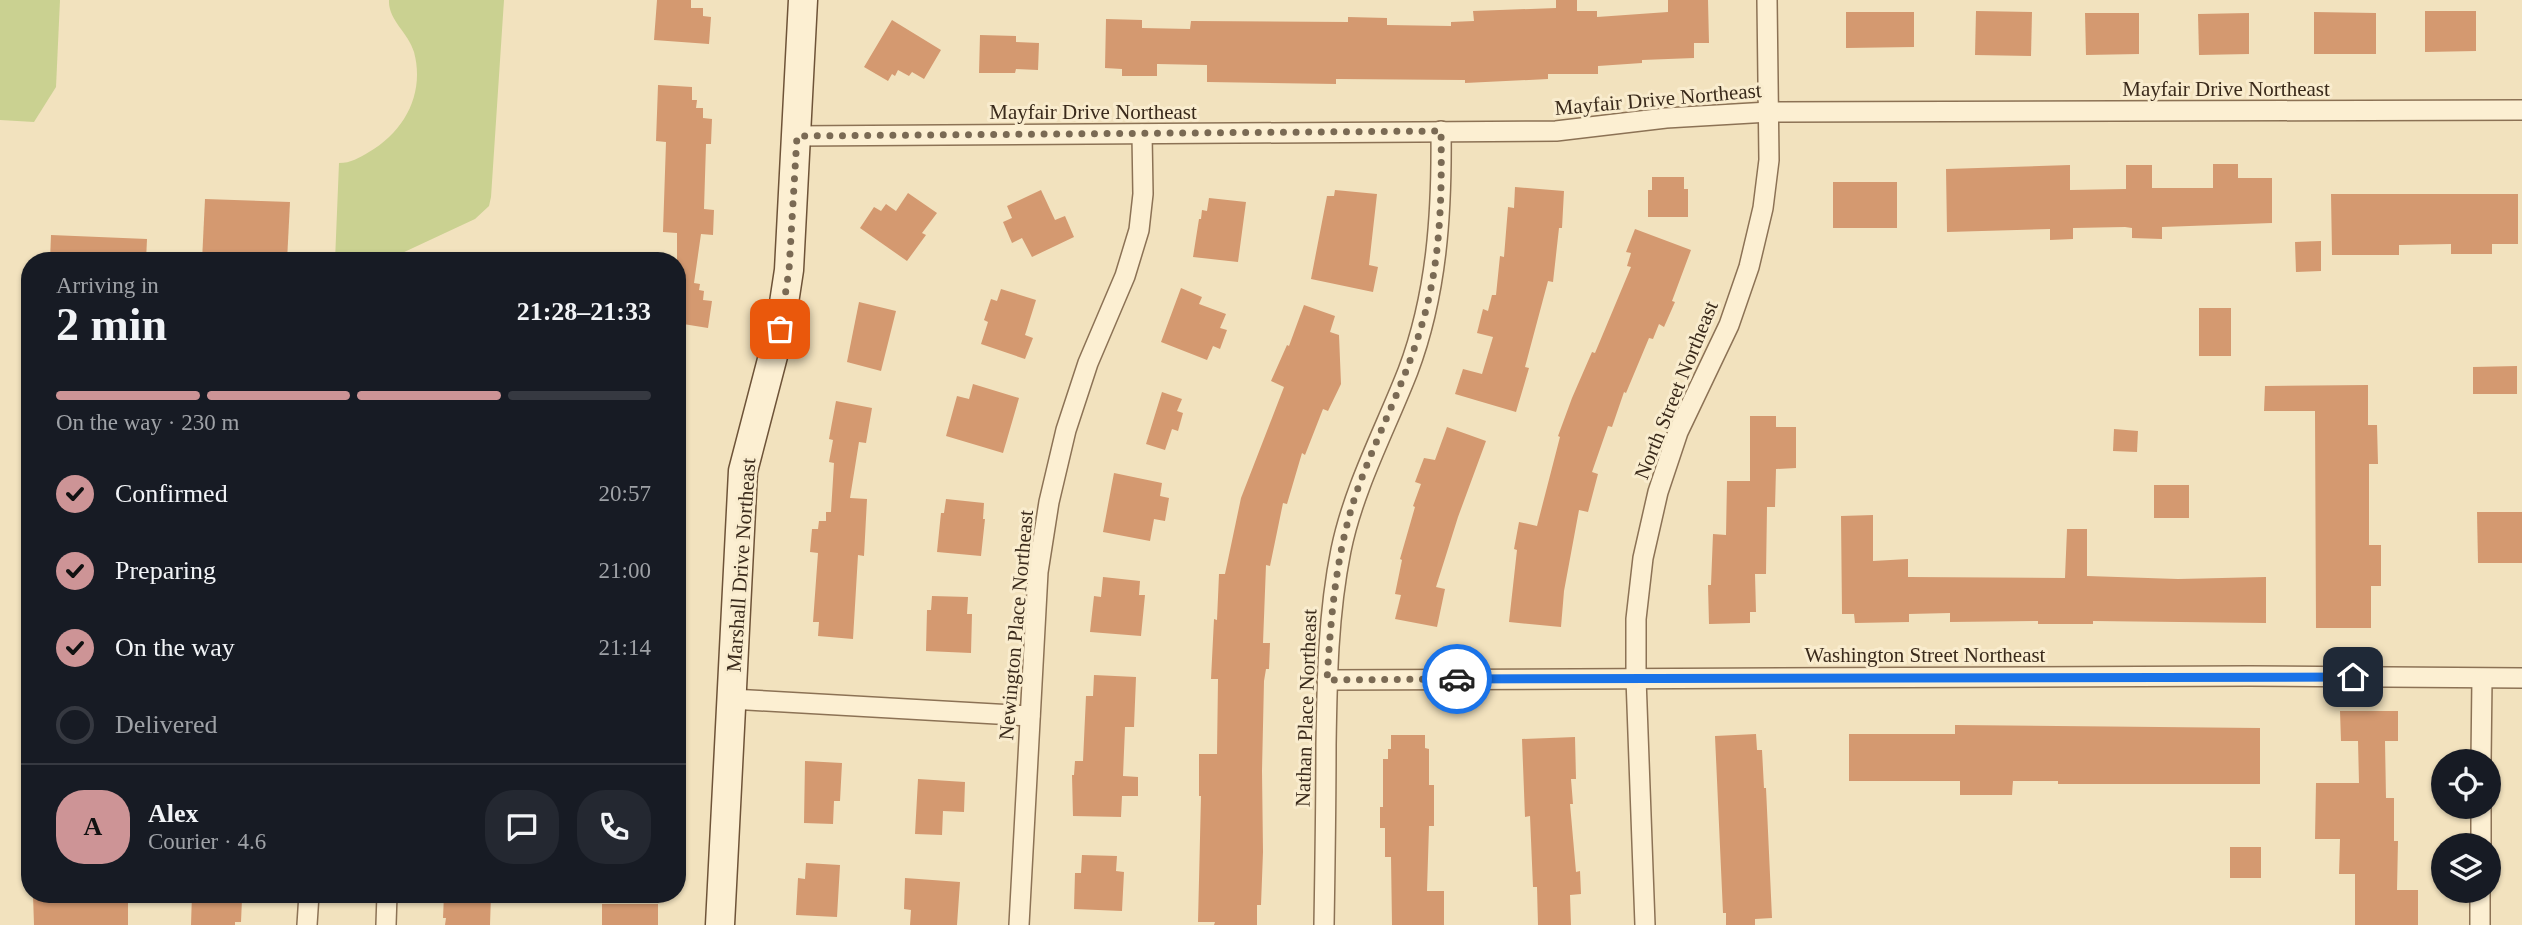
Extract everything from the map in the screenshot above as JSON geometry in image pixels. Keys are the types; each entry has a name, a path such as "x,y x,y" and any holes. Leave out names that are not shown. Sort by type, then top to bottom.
{"street":[{"name":"Marshall Drive Northeast","path":"720,925 743,471 780,329 789,270 803,0"},
{"name":"North Street Northeast","path":"1645,925 1636,678 1636,619 1643,558 1658,492 1678,432 1729,325 1749,267 1763,208 1769,159 1767,0"},
{"name":"Mayfair Drive Northeast","path":"797,136 1556,131 1666,118 1769,112 2522,110"},
{"name":"Nathan Place Northeast","path":"1324,925 1327,680 1331,607 1341,547 1357,491 1408,369 1425,314 1437,255 1442,176 1441,131"},
{"name":"Newington Place Northeast","path":"1019,925 1038,572 1049,502 1070,419 1088,363 1125,276 1139,230 1143,194 1142,134"},
{"name":"Washington Street Northeast","path":"1327,680 2249,676 2522,678"},
{"path":"2481,749 2482,679"},
{"path":"731,699 1030,716"},
{"path":"307,925 308,903"},
{"path":"386,925 387,903"},
{"path":"2480,903 2480,925"}],"green space":[{"path":"0,0 60,0 56,87 34,122 0,120"},
{"path":"389,0 504,0 489,206 475,219 404,252 335,252 339,163 355,160 382,143 402,122 414,96 417,67 414,52 390,7"}],"building":[{"path":"657,0 691,0 691,8 703,8 703,16 711,17 709,44 654,40"},
{"path":"1556,0 1577,0 1577,11 1597,11 1597,17 1668,12 1668,0 1708,0 1709,43 1694,43 1694,58 1642,60 1642,63 1598,66 1598,74 1548,74 1548,79 1465,83 1465,80 1336,79 1336,84 1207,82 1207,65 1157,64 1157,76 1122,76 1122,69 1105,68 1106,19 1142,20 1142,28 1190,29 1191,21 1348,22 1348,17 1387,18 1387,25 1451,26 1451,22 1474,21 1473,11 1556,8"},
{"path":"1976,11 2032,12 2031,56 1975,55"},
{"path":"2425,11 2476,11 2476,51 2425,52"},
{"path":"1846,12 1914,12 1914,47 1846,48"},
{"path":"2314,12 2376,13 2376,54 2314,54"},
{"path":"2085,13 2139,13 2139,54 2086,55"},
{"path":"2249,13 2249,54 2199,55 2198,14"},
{"path":"892,20 941,50 924,79 912,72 909,76 898,70 888,81 864,67"},
{"path":"980,35 1016,36 1016,42 1039,43 1038,70 1016,69 1015,73 979,73"},
{"path":"658,85 692,87 692,100 697,100 696,108 703,108 703,118 712,119 711,144 706,144 704,209 714,210 713,235 701,234 694,283 700,284 699,290 704,291 703,300 712,301 708,328 686,324 686,252 677,252 677,233 663,232 666,142 656,141"},
{"path":"2213,164 2238,164 2238,178 2272,178 2272,223 2162,227 2162,239 2132,238 2132,228 2125,227 2073,228 2073,239 2050,240 2050,229 1947,232 1946,169 2070,165 2070,190 2126,189 2126,165 2152,165 2152,188 2213,188"},
{"path":"1652,177 1684,177 1684,189 1688,189 1688,217 1648,217 1648,190 1652,190"},
{"path":"1833,182 1897,182 1897,228 1833,228"},
{"path":"1515,187 1564,191 1562,228 1559,228 1553,282 1548,281 1525,367 1529,368 1516,412 1455,394 1463,369 1482,374 1493,337 1477,333 1483,309 1488,311 1492,295 1496,295 1500,256 1504,257 1508,207 1514,208"},
{"path":"1041,190 1055,220 1065,216 1074,237 1032,257 1022,238 1012,243 1003,222 1012,218 1007,206"},
{"path":"1335,190 1377,194 1369,265 1378,267 1373,292 1311,279 1327,196 1334,196"},
{"path":"908,193 937,213 922,233 926,235 907,261 860,228 874,207 881,211 886,204 896,211"},
{"path":"2331,194 2518,194 2518,244 2492,244 2492,254 2451,254 2451,244 2399,245 2399,255 2332,255"},
{"path":"1209,198 1246,202 1238,262 1193,257 1199,219 1202,210 1207,211"},
{"path":"205,199 290,202 287,252 202,252"},
{"path":"1635,229 1691,250 1672,301 1675,302 1664,327 1659,324 1653,339 1649,338 1626,393 1624,392 1612,427 1608,426 1592,472 1598,474 1588,512 1579,510 1564,591 1561,627 1509,622 1517,550 1514,549 1519,522 1537,526 1560,437 1558,436 1572,398 1592,352 1595,353 1631,267 1627,266 1631,253 1626,252"},
{"path":"51,235 147,239 146,252 50,252"},
{"path":"2321,241 2321,271 2296,272 2295,242"},
{"path":"1181,288 1202,297 1199,304 1226,314 1220,328 1227,330 1220,349 1213,346 1207,360 1161,342"},
{"path":"1001,289 1036,300 1025,335 1033,338 1025,359 981,344 988,322 984,320 991,299 997,301"},
{"path":"859,302 896,311 881,371 847,362"},
{"path":"1304,305 1335,316 1330,332 1339,335 1341,384 1328,411 1323,409 1305,455 1302,453 1287,504 1283,503 1270,566 1266,565 1263,643 1270,643 1269,669 1266,669 1264,681 1263,852 1261,905 1257,905 1257,925 1214,925 1215,922 1198,922 1201,796 1199,754 1217,754 1218,679 1211,679 1219,574 1225,574 1241,498 1284,387 1271,381 1287,345 1289,346"},
{"path":"2199,308 2231,308 2231,356 2199,356"},
{"path":"2517,366 2517,394 2473,394 2473,367"},
{"path":"973,384 1019,398 1003,453 946,436 957,396 969,399"},
{"path":"2368,385 2368,425 2377,425 2378,464 2369,464 2369,545 2381,545 2381,586 2371,586 2371,628 2316,628 2315,411 2264,411 2265,386"},
{"path":"1162,392 1182,399 1177,411 1183,413 1178,431 1172,429 1165,450 1146,444"},
{"path":"836,401 872,408 866,443 859,442 850,498 867,499 864,556 858,555 853,639 818,636 819,622 813,622 818,553 810,552 812,529 818,529 819,521 826,521 826,512 831,512 834,463 829,462 833,440 829,439"},
{"path":"1750,416 1776,416 1776,427 1796,427 1796,468 1776,469 1775,507 1767,507 1766,574 1755,574 1756,612 1750,612 1750,623 1709,624 1708,585 1711,585 1713,534 1726,535 1727,481 1750,481"},
{"path":"1447,427 1486,441 1436,587 1445,589 1437,627 1395,619 1401,595 1395,594 1402,560 1400,559 1421,484 1415,482 1424,458 1435,460"},
{"path":"2114,429 2138,431 2137,452 2113,451"},
{"path":"1114,473 1162,483 1160,496 1169,498 1165,521 1154,519 1150,541 1103,532"},
{"path":"2154,485 2189,485 2189,518 2154,518"},
{"path":"946,499 984,503 981,556 937,552 941,513 944,513"},
{"path":"2477,512 2522,512 2522,563 2478,563"},
{"path":"1873,515 1873,561 1908,559 1908,577 2065,578 2067,529 2087,529 2087,576 2178,579 2266,577 2266,623 1950,622 1950,613 1909,614 1909,622 1855,623 1854,614 1842,614 1841,516"},
{"path":"1103,577 1140,581 1139,595 1145,595 1141,636 1090,632 1094,596 1101,597"},
{"path":"932,596 968,597 967,614 972,614 971,653 926,651 927,610 931,610"},
{"path":"1094,675 1136,677 1134,727 1125,727 1123,776 1138,777 1138,796 1122,796 1121,817 1073,816 1072,775 1075,761 1083,761 1086,696 1093,696"},
{"path":"2340,711 2398,711 2398,741 2385,741 2386,798 2394,798 2394,841 2398,841 2397,890 2418,890 2418,925 2355,925 2355,874 2339,874 2340,839 2315,839 2316,783 2359,783 2358,741 2341,741"},
{"path":"1955,725 2260,728 2260,784 2058,784 2058,781 2013,781 2012,795 1960,795 1960,781 1849,781 1849,734 1955,734"},
{"path":"1756,734 1757,750 1762,750 1766,788 1772,918 1755,919 1755,925 1726,925 1726,913 1723,913 1715,736"},
{"path":"1391,735 1425,735 1425,748 1429,749 1429,785 1434,785 1434,826 1429,826 1427,891 1444,891 1444,925 1392,925 1391,857 1385,857 1385,828 1380,828 1383,759 1388,759"},
{"path":"1575,737 1576,779 1571,779 1573,804 1570,804 1576,872 1580,871 1581,894 1570,895 1571,925 1538,925 1537,887 1533,887 1530,816 1525,817 1522,739"},
{"path":"805,761 842,763 840,801 834,801 833,824 804,823"},
{"path":"918,779 965,782 964,812 943,811 942,835 915,834"},
{"path":"2230,847 2261,847 2261,878 2230,878"},
{"path":"1082,855 1117,856 1116,871 1124,872 1122,911 1074,909 1075,873 1081,873"},
{"path":"806,863 840,865 837,917 796,915 798,878 805,879"},
{"path":"905,878 960,882 957,925 910,925 911,910 904,909"},
{"path":"33,903 128,903 128,925 34,925"},
{"path":"192,903 242,903 241,922 235,922 235,925 191,925"},
{"path":"444,903 491,903 490,925 445,925 446,918 443,918"},
{"path":"602,904 658,904 658,925 602,925"}],"way so far":[{"path":"780,329 789,270 797,136 1441,131 1442,176 1437,255 1425,314 1408,369 1357,491 1341,547 1331,607 1327,680 1457,679"}],"route":[{"path":"1457,679 2353,677"}]}
